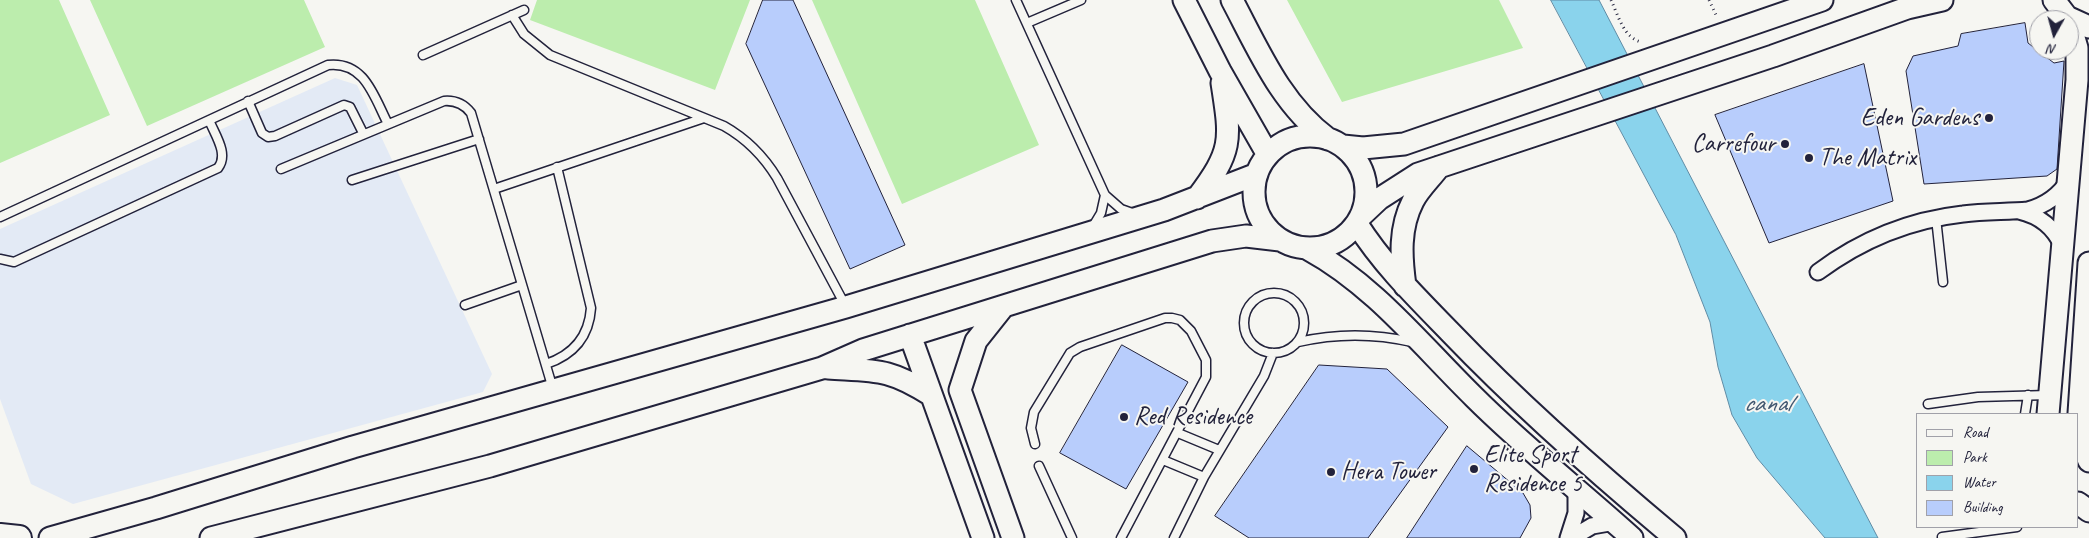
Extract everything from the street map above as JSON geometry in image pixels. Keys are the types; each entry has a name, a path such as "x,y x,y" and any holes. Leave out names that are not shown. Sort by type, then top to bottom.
{"main road":[{"path":"1184,0 1220,71 1268,155"},
{"path":"1232,0 1281,90 1302,117 1354,157 1362,170 1366,185 1366,200 1360,219 1380,257 1405,286 1541,421 1675,538"},
{"path":"1822,0 1404,144 1363,148 1302,136 1278,146 1268,155 1257,174 1254,188 1257,211 1268,230 1280,240 1293,246 1322,247 1336,242 1348,234 1379,199 1418,174 1773,56 1907,8 1942,0"},
{"path":"2049,404 2070,180 2077,60"},
{"path":"1197,198 1221,165 1226,150 1229,133 1220,71"},
{"path":"1405,286 1402,261 1404,226 1413,201 1440,166"},
{"path":"50,538 156,508 353,447 846,307 1197,198 1257,174"},
{"path":"211,538 490,466 822,368 863,350 1212,241 1246,236 1280,240"},
{"path":"1308,248 1352,276 1475,398 1632,538"},
{"path":"2089,268 2079,428 2081,442 2089,461"},
{"path":"1003,307 976,340 960,390 1013,538"},
{"path":"910,335 983,538"},
{"path":"822,368 880,370 907,379 931,395"},
{"path":"0,536 19,538"}],"street":[{"path":"1818,272 1844,252 1873,238 1936,218 1963,214 2028,210 2048,203 2070,180"},
{"path":"2018,211 2038,217 2046,223 2053,230 2063,249"},
{"path":"1568,538 1576,513 1576,490"},
{"path":"1572,538 1592,526 1615,522"}],"lane":[{"path":"1016,0 1105,195 1121,209 1140,216"},
{"path":"1027,23 1062,4 1081,0"},
{"path":"423,55 524,10"},
{"path":"512,15 528,38 550,54 704,118 737,133 749,142 769,165 846,307"},
{"path":"0,217 322,67 334,64 346,65 366,79 388,124"},
{"path":"281,169 363,133 444,101 451,100 468,109 479,139 554,390"},
{"path":"248,102 262,133 268,136 274,136 344,105 350,106 363,133"},
{"path":"494,189 704,118"},
{"path":"0,260 14,262 218,168 223,158 222,152 209,120"},
{"path":"352,180 479,139"},
{"path":"546,364 566,355 578,344 587,330 591,308 557,167"},
{"path":"1089,232 1101,213 1105,195"},
{"path":"1936,218 1942,282"},
{"path":"465,305 522,285"},
{"path":"1276,293 1294,300 1304,316 1303,334 1298,342 1282,353 1273,354 1255,347 1245,331 1246,313 1258,298 1276,293"},
{"path":"1035,444 1031,428 1034,412 1070,353 1080,347 1164,318 1180,320 1186,324 1201,349 1207,369 1202,386 1121,538"},
{"path":"1298,342 1342,334 1396,338 1422,345"},
{"path":"1174,538 1204,478 1264,376 1273,354"},
{"path":"1928,404 2028,394 2049,404"},
{"path":"2025,413 2028,394"},
{"path":"1178,433 1220,450"},
{"path":"1163,460 1204,478"},
{"path":"1039,466 1072,538"},
{"path":"1942,536 2009,528"}],"path":[{"path":"1610,0 1626,32 1637,41 1645,42"},
{"path":"1709,0 1717,17"},
{"path":"1708,20 1726,14"}],"shaded area":[{"path":"335,78 357,85 492,374 483,392 73,504 31,484 0,399 0,229"}],"green space":[{"path":"0,0 59,0 110,115 0,163"},
{"path":"90,0 304,0 325,47 147,126"},
{"path":"537,0 750,0 715,90 530,20"},
{"path":"812,0 975,0 1039,145 902,204"},
{"path":"1287,0 1499,0 1523,48 1342,102"}],"water":[{"name":"canal","path":"1551,0 1599,0 1878,538 1825,538 1757,458 1732,415 1718,367 1710,322 1676,235"}],"building":[{"path":"763,0 793,0 905,245 850,269 746,44"},
{"name":"Eden Gardens","path":"2025,23 2029,44 2029,60 2050,60 2054,63 2064,61 2057,169 2047,176 1924,184 1906,71 1913,56 1958,46 1961,34"},
{"name":"The Matrix","path":"1864,64 1893,201 1769,243 1715,115"},
{"name":"Red Residence","path":"1122,345 1188,382 1126,489 1060,453"},
{"name":"Hera Tower","path":"1319,365 1387,369 1448,427 1368,538 1249,538 1215,516"},
{"name":"Elite Sport Residence 5","path":"1467,446 1523,493 1530,505 1531,518 1520,538 1407,538"}],"place":[{"name":"Eden Gardens","path":"1989,118"},
{"name":"Carrefour","path":"1785,144"},
{"name":"The Matrix","path":"1809,158"},
{"name":"Red Residence","path":"1124,417"},
{"name":"Elite Sport Residence 5","path":"1474,469"},
{"name":"Hera Tower","path":"1331,472"}]}
